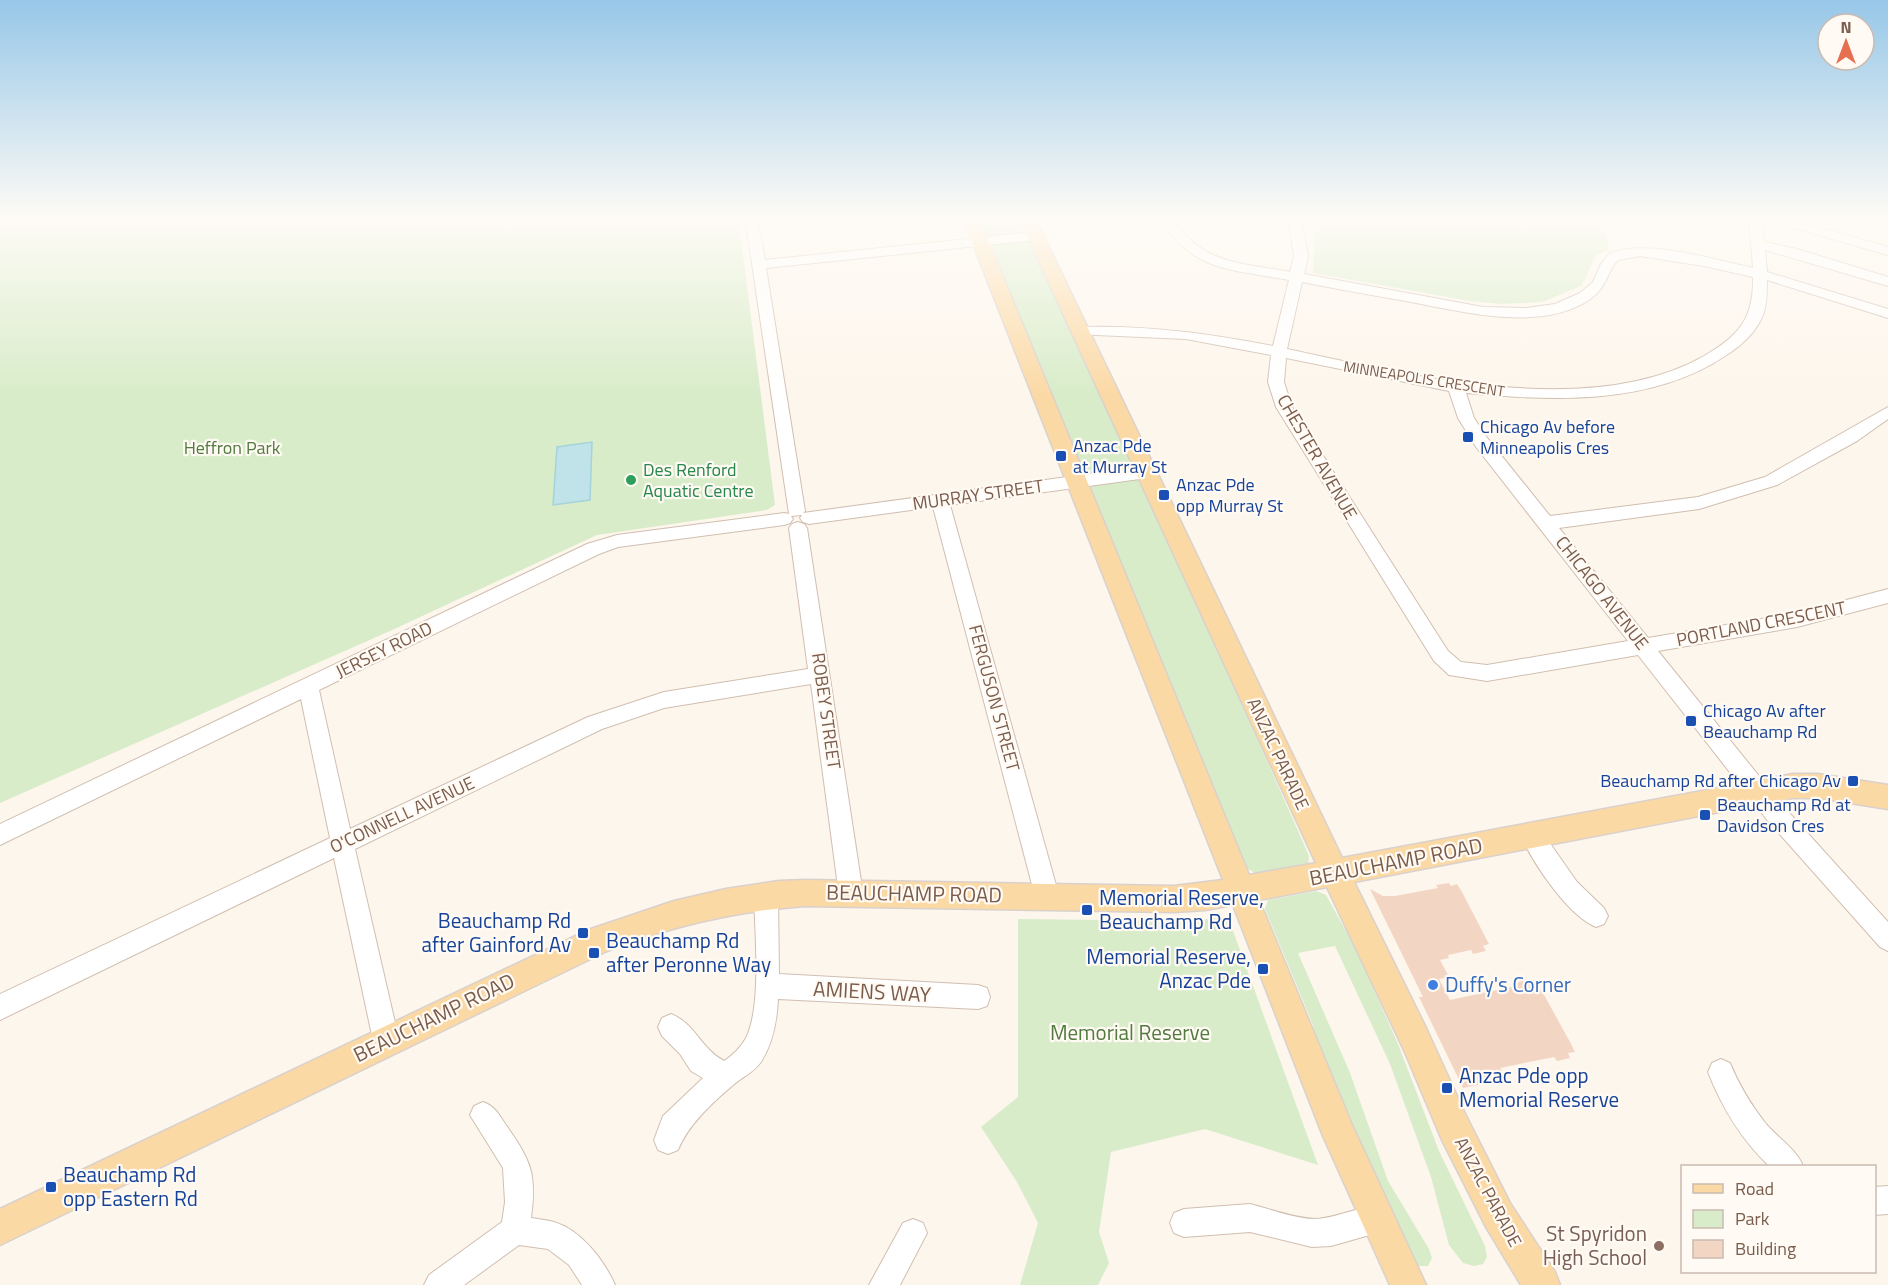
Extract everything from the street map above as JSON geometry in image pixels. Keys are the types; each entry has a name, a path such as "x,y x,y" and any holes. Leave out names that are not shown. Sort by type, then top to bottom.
{"main road":[{"path":"995,276 1340,1136 1408,1285"},
{"name":"ANZAC PARADE","path":"1054,276 1493,1206 1542,1285"},
{"name":"BEAUCHAMP ROAD","path":"0,1227 532,970 626,929 734,900 766,895 852,894 1174,898 1243,891 1760,792 1806,786 1888,797"}],"street":[{"name":"ROBEY STREET","path":"760,276 852,894"},
{"path":"1286,276 1483,311 1510,312 1555,308 1574,302 1597,287 1603,276"},
{"name":"MINNEAPOLIS CRESCENT","path":"1078,331 1158,332 1201,338 1456,387 1506,393 1580,393 1645,384 1684,373 1718,356 1736,342 1750,326 1758,308 1759,276"},
{"path":"1763,276 1843,298 1888,314"},
{"path":"1869,276 1888,282"},
{"name":"CHESTER AVENUE","path":"1297,278 1279,353 1276,382 1284,407 1441,656 1456,669"},
{"name":"CHICAGO AVENUE","path":"1456,387 1461,406 1473,431 1776,814 1888,939"},
{"path":"1546,523 1699,503 1771,481 1851,437 1888,412"},
{"name":"MURRAY STREET","path":"796,519 1147,472"},
{"name":"FERGUSON STREET","path":"940,501 1047,896"},
{"name":"JERSEY ROAD","path":"0,835 605,545 796,519"},
{"name":"PORTLAND CRESCENT","path":"1456,669 1487,673 1808,618 1888,596"},
{"name":"O'CONNELL AVENUE","path":"0,1007 596,723 628,711 703,692 820,675"},
{"path":"308,687 386,1040"},
{"path":"1532,836 1569,890 1596,916"},
{"path":"668,1140 673,1126 724,1075 737,1068 750,1055 758,1041 765,1011 766,895"},
{"name":"AMIENS WAY","path":"765,986 978,997"},
{"path":"671,1027 689,1045 700,1062 724,1075"},
{"path":"1721,1072 1727,1089 1746,1118 1787,1165"},
{"path":"483,1115 517,1164 519,1202 515,1230"},
{"path":"1184,1223 1250,1218 1312,1233 1331,1233 1377,1220"},
{"path":"439,1285 515,1230 554,1236 579,1255 600,1285"},
{"path":"884,1285 913,1233"}],"green space":[{"name":"Heffron Park","path":"0,276 746,276 775,505 767,510 597,535 390,631 0,803"},
{"path":"1001,276 1046,276 1135,462 1133,468 1090,474 1079,470"},
{"path":"1330,276 1586,276 1581,286 1542,302 1502,304 1470,301"},
{"path":"1135,478 1145,484 1309,856 1308,867 1260,876 1248,869 1234,846 1088,487 1091,484"},
{"path":"1316,891 1326,895 1356,949 1398,1044 1439,1151 1485,1246 1487,1257 1483,1264 1474,1266 1463,1263 1449,1245 1431,1177 1390,1064 1335,946 1298,953 1350,1073 1388,1181 1429,1249 1432,1258 1428,1266 1410,1263 1316,1054 1313,1025 1265,909 1268,900"},
{"name":"Memorial Reserve","path":"1228,917 1318,1165 1205,1129 1111,1152 1099,1232 1109,1263 1098,1285 1020,1285 1038,1223 1017,1182 981,1127 1018,1097 1018,919 1188,921"}],"water":[{"path":"592,442 590,500 553,505 557,447"}],"building":[{"name":"Duffy's Corner","path":"1449,883 1451,886 1457,884 1489,944 1483,946 1486,951 1473,954 1471,950 1448,955 1449,958 1440,960 1449,977 1439,979 1450,1000 1516,986 1514,983 1527,980 1530,986 1536,985 1543,993 1575,1052 1568,1053 1570,1058 1557,1061 1554,1057 1500,1068 1502,1071 1488,1074 1492,1082 1463,1088 1419,997 1423,997 1370,889 1383,896 1395,896 1438,888 1436,885"}],"place":[{"name":"Chicago Av before Minneapolis Cres","path":"1468,437"},
{"name":"Anzac Pde at Murray St","path":"1061,456"},
{"name":"Des Renford Aquatic Centre","path":"631,480"},
{"name":"Anzac Pde opp Murray St","path":"1164,495"},
{"name":"Chicago Av after Beauchamp Rd","path":"1691,721"},
{"name":"Beauchamp Rd after Chicago Av","path":"1853,781"},
{"name":"Beauchamp Rd at Davidson Cres","path":"1705,815"},
{"name":"Memorial Reserve, Beauchamp Rd","path":"1087,910"},
{"name":"Beauchamp Rd after Gainford Av","path":"583,933"},
{"name":"Beauchamp Rd after Peronne Way","path":"594,953"},
{"name":"Memorial Reserve, Anzac Pde","path":"1263,969"},
{"name":"Duffy's Corner","path":"1433,985"},
{"name":"Anzac Pde opp Memorial Reserve","path":"1447,1088"},
{"name":"Beauchamp Rd opp Eastern Rd","path":"51,1187"},
{"name":"St Spyridon High School","path":"1659,1246"}]}
